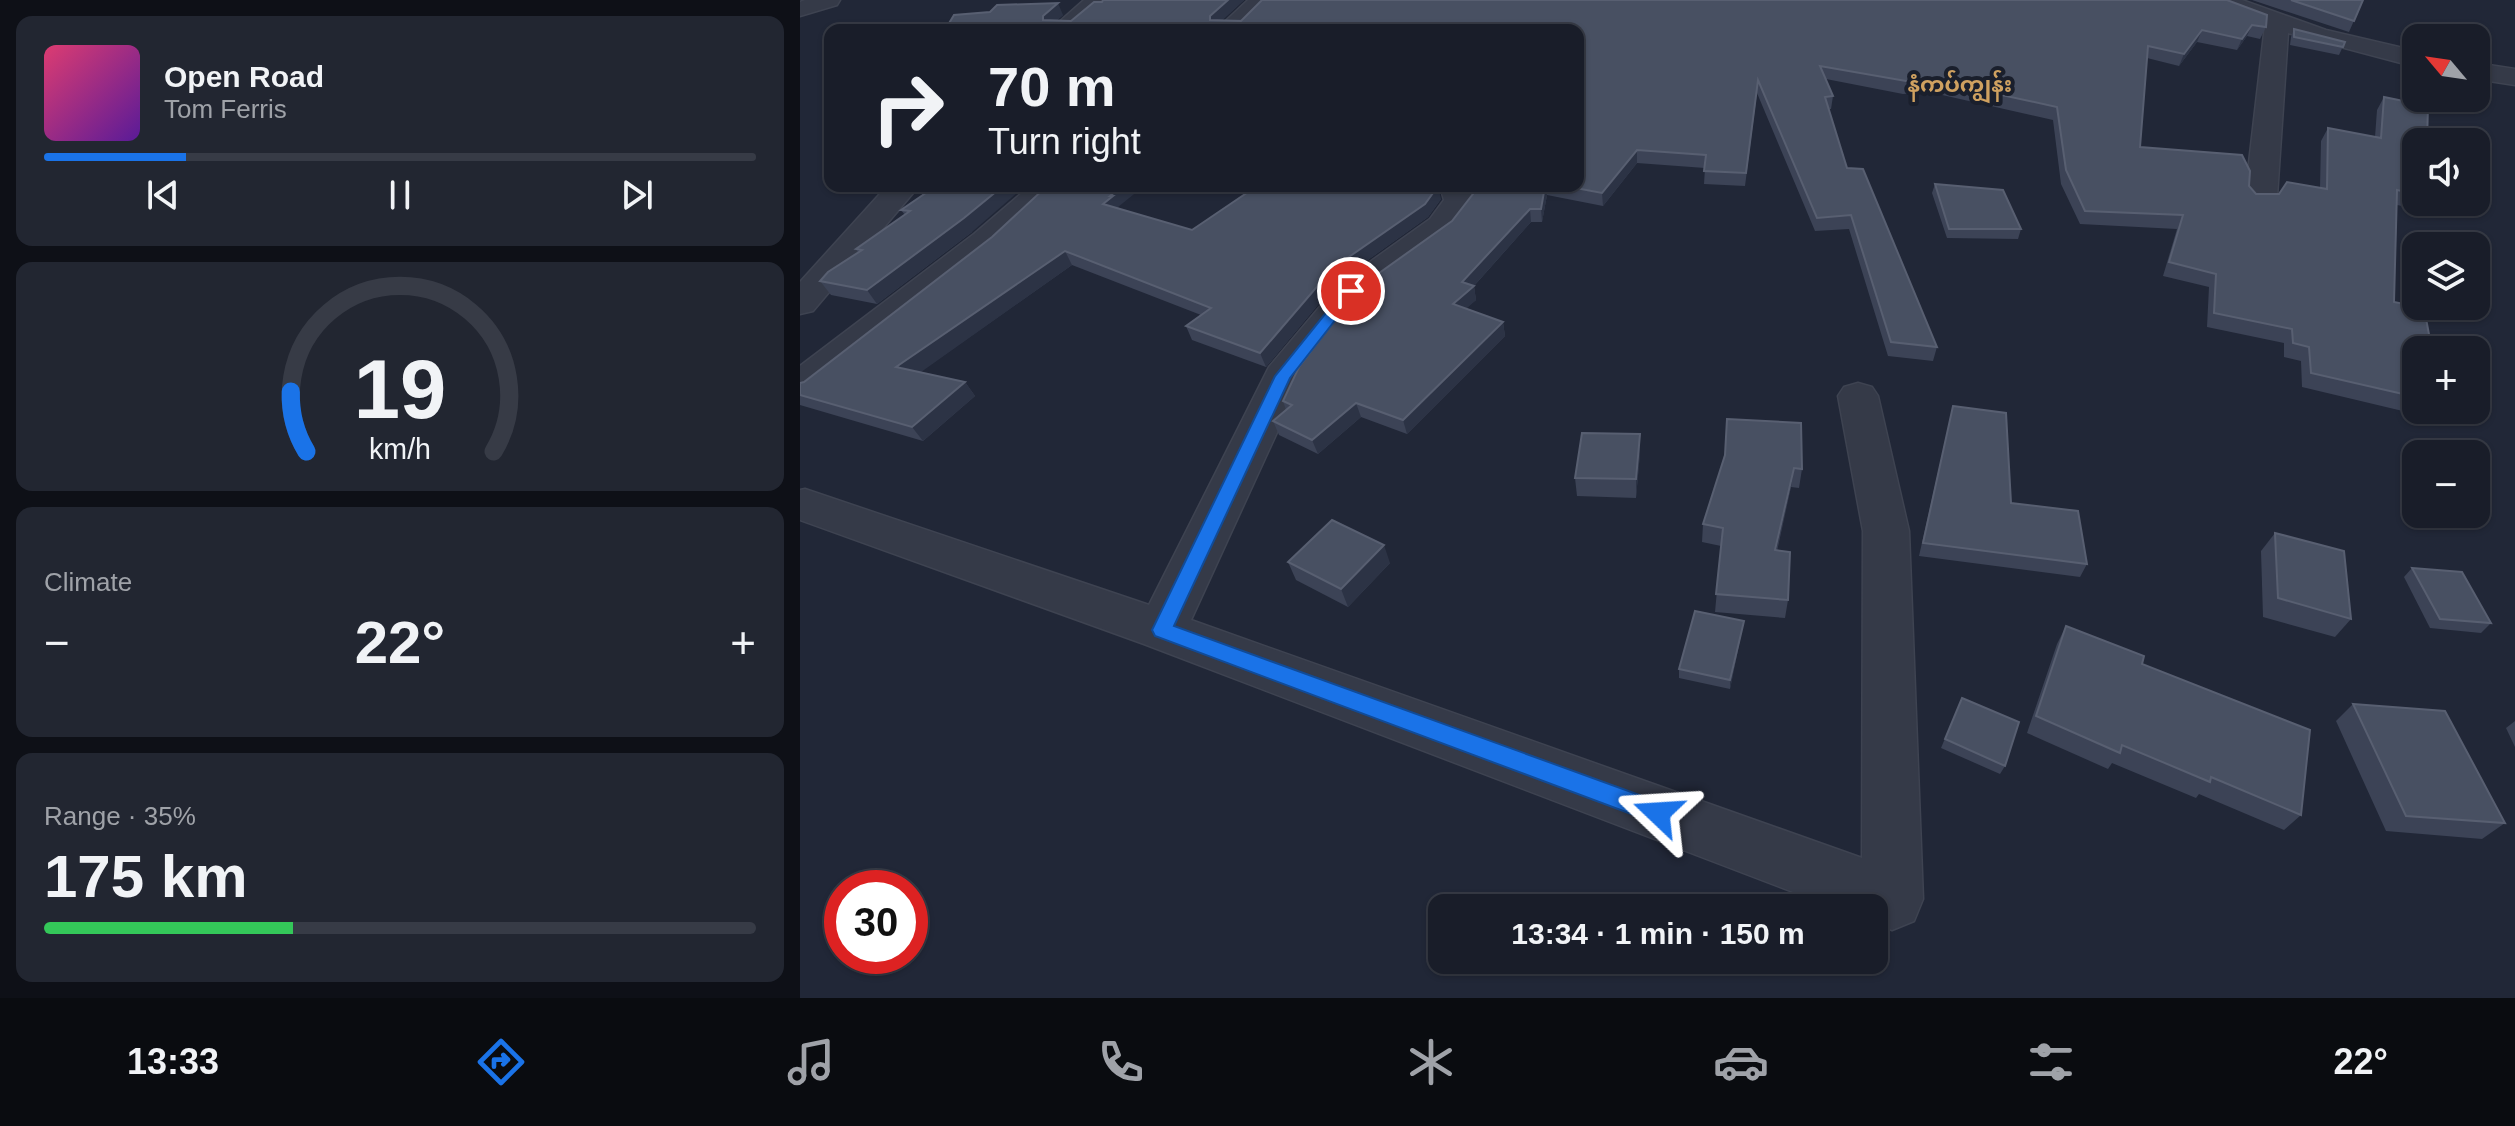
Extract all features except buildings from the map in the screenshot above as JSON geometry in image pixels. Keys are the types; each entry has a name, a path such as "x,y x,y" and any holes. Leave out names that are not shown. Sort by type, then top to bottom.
{"street":[{"path":"800,9 829,0"},
{"path":"1069,24 1098,0"},
{"path":"1235,24 1261,0"},
{"path":"2222,0 2277,24 2367,50 2402,56"},
{"path":"2261,197 2277,24"},
{"path":"2490,73 2515,77"},
{"path":"800,303 899,192"},
{"path":"800,385 986,241 1041,192"},
{"path":"1162,630 1283,376 1351,291 1441,226 1460,201 1457,192"},
{"path":"805,505 1162,630 1892,899 1886,531 1858,396"}],"district":[{"name":"နံကပ်ကျွန်း","path":"1960,84"}],"route":[{"path":"1351,291 1283,376 1162,630 1658,813"}]}
